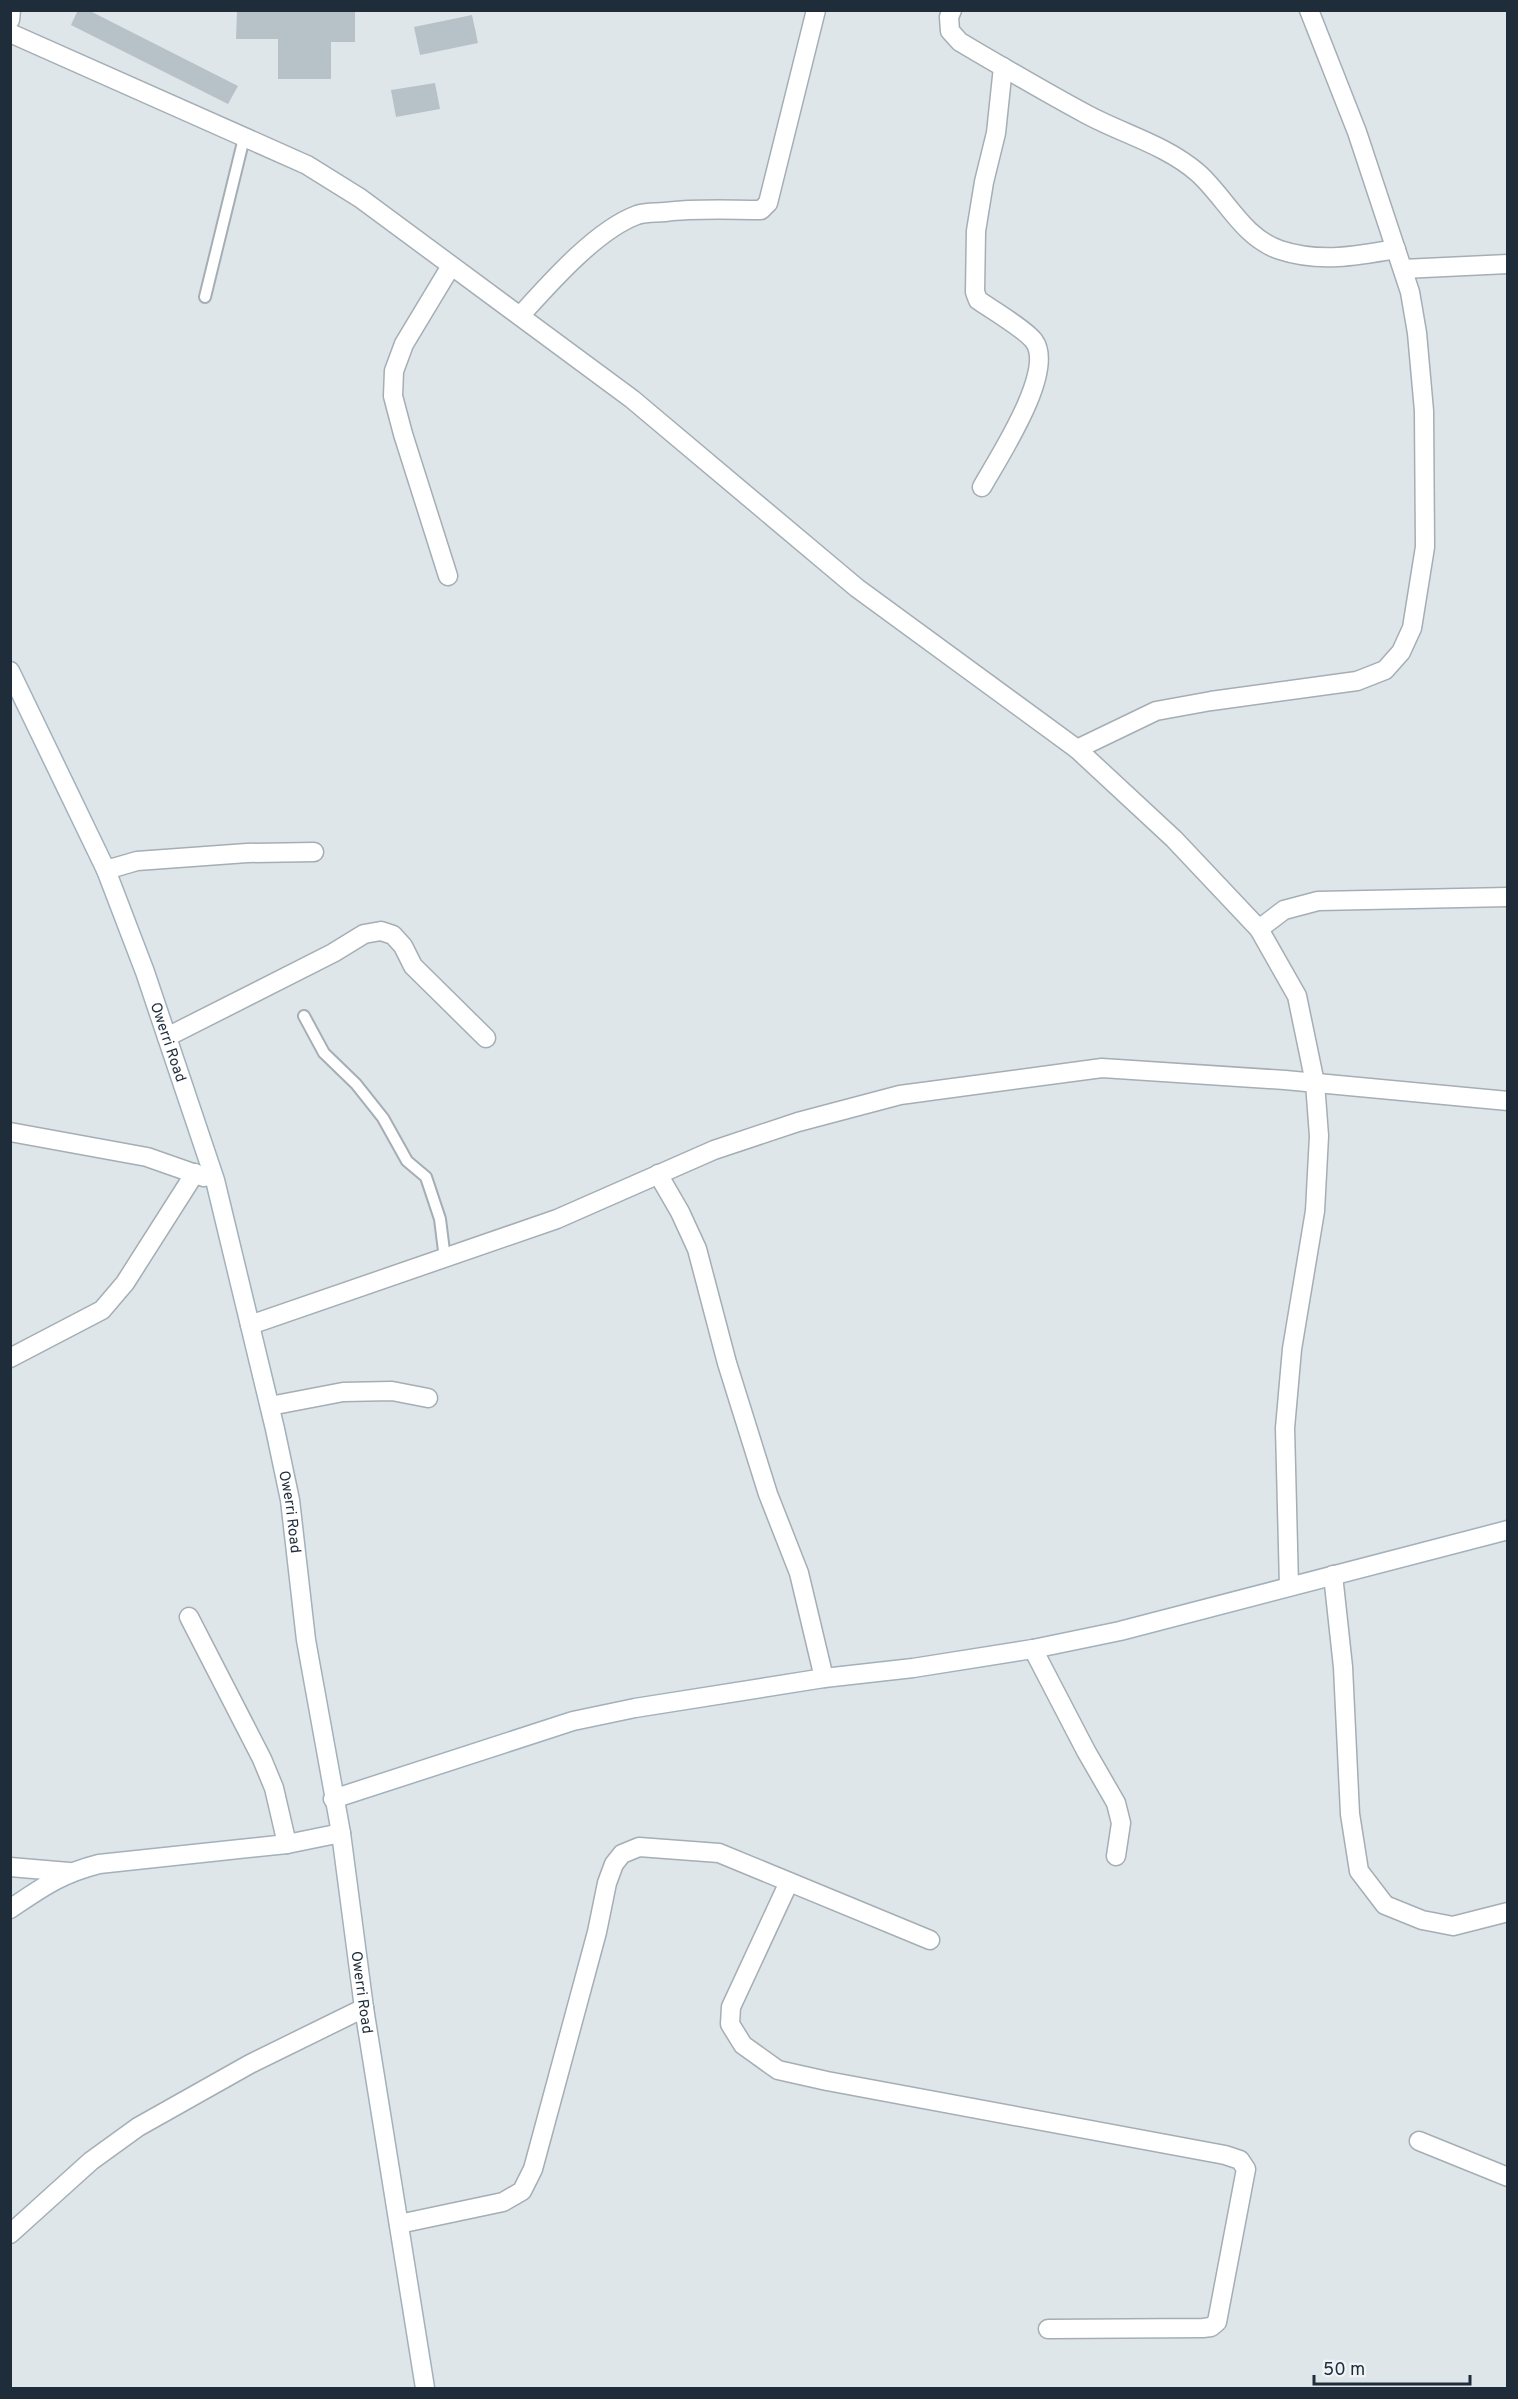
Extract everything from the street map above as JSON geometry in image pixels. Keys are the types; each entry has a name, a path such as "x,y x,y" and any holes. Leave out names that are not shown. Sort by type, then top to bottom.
{"street":[{"path":"10,20 12,10"},
{"path":"520,316 552,281 606,233 639,214 692,209 761,210 768,203 816,10"},
{"path":"952,10 949,17 950,31 960,42 1087,115 1180,158 1200,175 1251,234 1277,250 1306,257 1347,258 1396,249"},
{"path":"1077,749 1156,711 1357,681 1385,670 1401,652 1412,628 1425,547 1424,411 1417,333 1410,292 1403,269 1357,132 1309,10"},
{"path":"10,33 307,165 360,198 632,399 857,588 1077,749 1174,839 1259,929 1297,996 1315,1083 1319,1136 1315,1211 1292,1348 1285,1428 1289,1586"},
{"path":"981,488 1032,393 1040,362 1039,351 1033,339 978,300 975,292 976,231 984,182 996,133 1003,67"},
{"path":"1403,269 1508,264"},
{"path":"448,576 393,396 394,371 404,344 451,266"},
{"name":"Owerri Road","path":"10,671 106,870 167,1037 214,1180 270,1406 290,1500 306,1640 333,1799 341,1833 364,2008 425,2388"},
{"path":"106,870 137,861 247,853 314,852"},
{"path":"1259,929 1284,910 1318,901 1508,897"},
{"path":"167,1037 333,953 364,934 381,931 393,935 403,946 413,966 486,1038"},
{"path":"250,1324 557,1219 714,1150 798,1122 900,1095 1102,1068 1315,1083 1508,1101"},
{"path":"10,1132 147,1157 214,1180"},
{"path":"10,1358 102,1310 125,1283 195,1173"},
{"path":"658,1174 680,1212 697,1249 727,1363 768,1494 799,1573 824,1678"},
{"path":"270,1406 343,1392 392,1391 428,1398"},
{"path":"333,1799 573,1721 635,1708 824,1678 913,1668 1033,1649 1120,1631 1508,1530"},
{"path":"1333,1575 1343,1666 1350,1814 1359,1871 1386,1905 1422,1920 1453,1926 1508,1912"},
{"path":"189,1617 270,1778 288,1844"},
{"path":"1033,1649 1116,1803 1121,1823 1116,1856"},
{"path":"10,1909 51,1881 69,1872 99,1864 288,1844 341,1833"},
{"path":"399,2224 503,2202 522,2191 536,2157 597,1932 607,1883 614,1864 622,1854 639,1847 720,1853 930,1940"},
{"path":"10,1867 69,1872"},
{"path":"789,1882 731,2007 730,2024 743,2045 778,2070 1225,2155 1240,2160 1246,2169 1217,2322 1203,2328 1048,2329"},
{"path":"10,2234 92,2161 138,2127 250,2064 364,2008"},
{"path":"1419,2141 1508,2177"}],"lane":[{"path":"204,297 244,138"},
{"path":"304,1016 324,1053 356,1084 383,1118 407,1161 426,1177 440,1219 445,1259"}],"building":[{"path":"78,10 88,10 238,86 228,104 71,25"},
{"path":"237,10 355,10 355,42 331,42 331,79 278,79 278,39 236,39"},
{"path":"472,15 478,43 420,55 414,27"},
{"path":"435,83 440,109 396,117 391,90"}]}
